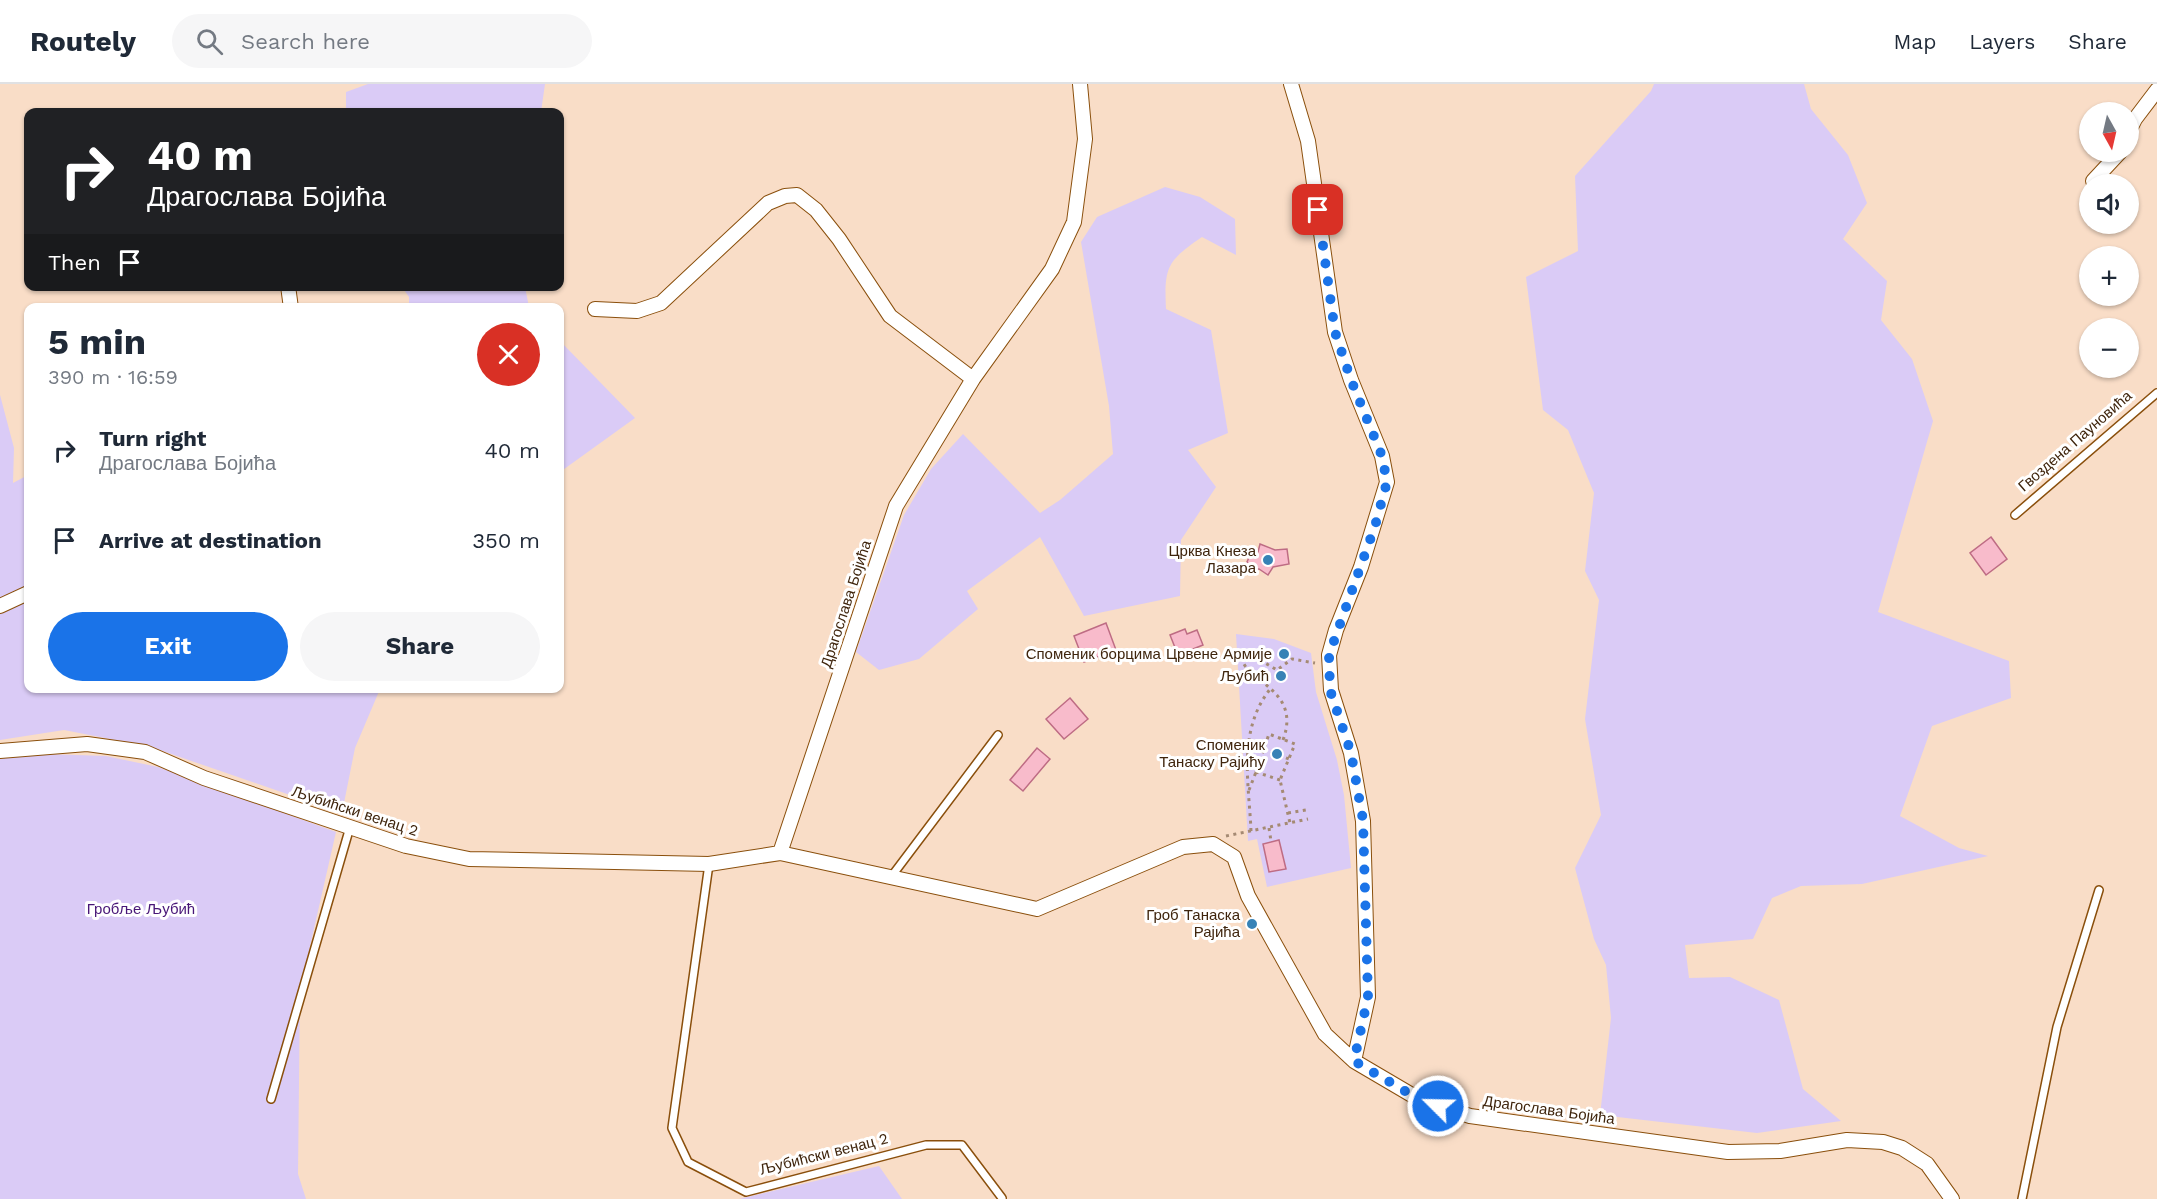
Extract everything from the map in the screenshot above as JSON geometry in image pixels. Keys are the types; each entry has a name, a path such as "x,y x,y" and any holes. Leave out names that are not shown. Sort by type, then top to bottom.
{"street":[{"name":"Драгослава Бојића","path":"780,853 896,506 974,379 1052,269 1074,222 1085,139 1080,84"},
{"path":"1291,84 1308,141 1335,332 1351,380 1382,456 1387,482 1361,567 1336,630 1329,664 1330,690 1351,753 1363,820 1368,997 1354,1061"},
{"path":"2139,115 2157,90"},
{"path":"2100,174 2111,162"},
{"path":"595,309 637,311 661,303 768,203 796,195 816,210 839,239 890,316 974,379"},
{"path":"0,606 24,595"},
{"name":"Љубићски венац 2","path":"0,751 87,744 145,753 204,778 406,846 469,859 709,864 780,853 1037,909 1183,847 1213,844"},
{"name":"Драгослава Бојића","path":"1213,844 1234,857 1248,896 1325,1034 1354,1061 1422,1101 1470,1116 1728,1152 1780,1151 1847,1140 1883,1143 1902,1148 1927,1164 1952,1199"}],"lane":[{"name":"Гвоздена Пауновића","path":"2015,515 2157,393"},
{"path":"891,877 998,735"},
{"path":"271,1099 350,827"},
{"name":"Љубићски венац 2","path":"709,864 672,1128 688,1162 746,1192 926,1145 962,1145 1002,1198"},
{"path":"2022,1199 2057,1027 2099,890"}],"path":[{"path":"1283,740 1287,715 1271,688 1243,663 1244,655 1250,654 1277,670 1292,659 1329,664"},
{"path":"1251,831 1249,733 1258,707 1271,688"},
{"path":"1249,791 1269,734 1295,744 1280,780 1290,823"},
{"path":"1264,749 1274,753"},
{"path":"1279,755 1289,759"},
{"path":"1256,771 1280,780"},
{"path":"1288,813 1306,810"},
{"path":"1213,844 1218,837 1308,819"},
{"path":"1269,827 1271,841"}],"green space":[{"path":"368,84 545,84 542,108 346,108 346,92"},
{"path":"1654,84 1804,84 1811,109 1848,155 1867,203 1843,239 1887,281 1881,320 1912,359 1933,421 1878,612 2009,661 2011,698 1932,726 1900,816 1959,848 1988,856 1862,884 1801,886 1772,898 1753,939 1685,945 1689,978 1730,977 1779,1000 1803,1089 1841,1121 1757,1133 1600,1115 1611,1018 1606,965 1594,939 1575,868 1601,815 1585,719 1599,600 1585,571 1594,493 1568,430 1543,410 1526,277 1578,251 1575,176 1651,91"},
{"path":"1165,187 1200,197 1235,219 1236,255 1202,237 1181,252 1167,274 1166,309 1211,330 1228,433 1188,450 1216,487 1181,540 1180,596 1084,616 1040,537 967,591 978,609 919,659 879,670 856,652 904,515 931,469 963,434 1040,513 1060,500 1113,454 1109,406 1081,242 1097,217"},
{"path":"405,291 526,291 528,303 409,303 409,297"},
{"path":"564,345 635,418 564,469"},
{"path":"0,395 14,448 13,483 24,477 24,693 378,693 355,748 342,813 151,747 64,730 0,740"},
{"path":"1236,634 1274,639 1311,653 1316,692 1337,760 1344,795 1351,868 1267,887 1257,839 1248,841"},
{"name":"Гробље Љубић","path":"15,753 106,756 158,767 336,832 300,990 298,1174 306,1199 0,1199 0,756"},
{"path":"879,1166 902,1199 739,1199"}],"building":[{"path":"1991,537 2007,559 1986,575 1970,553"},
{"name":"Црква Кнеза Лазара","path":"1260,544 1275,550 1287,549 1289,564 1273,567 1268,575 1259,569 1253,570 1247,562 1250,555 1258,552"},
{"path":"1106,623 1116,650 1084,662 1074,636"},
{"path":"1185,629 1187,634 1197,630 1203,645 1178,655 1170,635"},
{"path":"1070,698 1088,719 1064,739 1046,719"},
{"path":"1037,748 1050,759 1023,791 1010,780"},
{"path":"1279,840 1286,869 1269,872 1263,844"}],"place":[{"name":"Црква Кнеза Лазара","path":"1268,560"},
{"name":"Споменик борцима Црвене Армије","path":"1284,654"},
{"name":"Љубић","path":"1281,676"},
{"name":"Споменик Танаску Рајићу","path":"1277,754"},
{"name":"Гроб Танаска Рајића","path":"1252,924"}],"route":[{"path":"1318,210 1335,332 1351,380 1382,456 1387,482 1382,505 1361,567 1336,630 1329,655 1328,671 1330,690 1351,753 1363,820 1366,881 1364,937 1368,997 1354,1061 1422,1101 1438,1106"}]}
